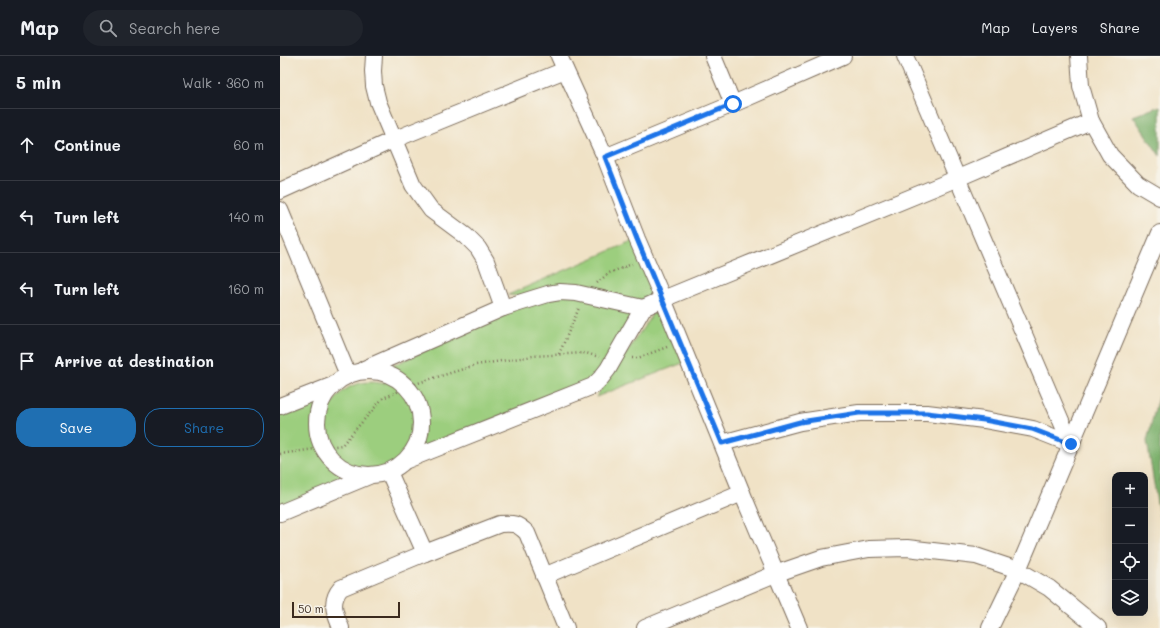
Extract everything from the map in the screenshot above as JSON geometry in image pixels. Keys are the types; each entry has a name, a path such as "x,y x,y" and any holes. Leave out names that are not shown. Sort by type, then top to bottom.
{"street":[{"path":"374,56 374,86 378,102 413,185 430,210 466,236 478,248 486,261 503,308"},
{"path":"713,56 733,104"},
{"path":"605,157 733,104 843,56"},
{"path":"905,56 1071,444"},
{"path":"1079,56 1081,86 1090,121 1110,155 1138,184 1160,197"},
{"path":"280,191 562,63 605,157 637,239 775,574 799,628"},
{"path":"280,513 369,476 389,472 406,460 593,386 601,378 644,308 958,178 1090,121"},
{"path":"280,210 354,373"},
{"path":"990,628 1018,570 1160,233"},
{"path":"280,406 331,386 354,373 503,308 548,294 560,292 576,293 644,308"},
{"path":"354,373 379,372 396,378 410,391 419,408 421,426 417,445 406,460"},
{"path":"331,386 320,404 317,424 321,444 332,461 349,472 369,476"},
{"path":"722,443 800,422 859,413 927,413 984,420 1032,429 1071,444"},
{"path":"389,472 425,553"},
{"path":"544,576 742,493"},
{"path":"341,628 334,612 333,604 335,595 341,588 500,524 511,523 520,526 527,533 566,628"},
{"path":"645,628 775,574 828,557 869,549 907,548 976,556 1018,570 1049,588 1098,628"}],"path":[{"path":"280,454 342,445 383,398 407,388 476,365 533,356 586,353 597,356 638,358 680,342"}],"green space":[{"path":"1160,106 1160,156 1133,116"},
{"path":"637,239 688,361 596,397 662,300 643,308 593,386 422,454 414,439 407,454 386,470 389,472 280,515 280,406 331,386 326,417 335,399 348,388 365,382 385,384 379,372 538,298 508,295"},
{"path":"1160,389 1160,521 1147,441"}],"route":[{"path":"733,104 605,157 637,239 722,443 800,422 859,413 927,413 984,420 1032,429 1071,444"}]}
